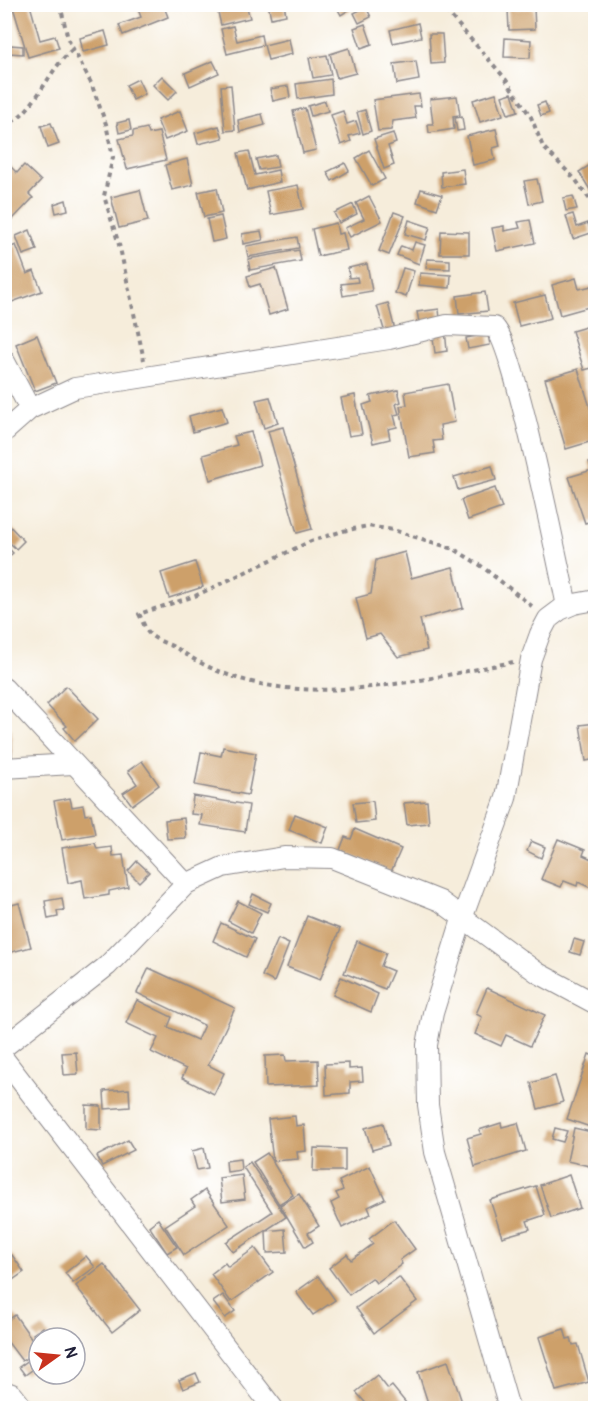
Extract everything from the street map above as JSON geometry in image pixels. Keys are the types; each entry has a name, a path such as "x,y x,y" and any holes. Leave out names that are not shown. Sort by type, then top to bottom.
{"street":[{"path":"4,432 30,410 75,388 389,339 447,325 480,324 496,327 504,340 515,378 567,606"},
{"path":"4,360 30,410"},
{"path":"509,1408 435,1152 428,1105 427,1045 434,1013 464,916 506,798 531,659 548,619 567,606 596,600"},
{"path":"4,688 186,884"},
{"path":"4,768 73,764"},
{"path":"4,1047 107,966 186,884 209,872 239,862 284,857 332,858 440,901 464,916 538,973 596,1004"},
{"path":"4,1059 273,1408"},
{"path":"4,1391 12,1394 23,1408"}],"path":[{"path":"60,4 72,49 91,83 106,124 113,157 104,196 120,248 147,377"},
{"path":"440,4 510,85 531,117 543,147 575,179 596,208"},
{"path":"4,126 17,120 29,107 48,75 72,49"},
{"path":"531,659 376,685 322,690 285,688 247,682 198,664 176,648 152,636 139,614 195,596 311,541 343,531 374,526 454,549 467,555 548,619"}],"building":[{"path":"136,4 163,4 168,17 123,35 119,25 141,17"},
{"path":"216,4 246,4 250,18 221,25"},
{"path":"268,4 284,4 286,15 271,18"},
{"path":"335,4 358,4 341,15"},
{"path":"30,5 40,40 55,36 59,48 28,57 13,7"},
{"path":"366,7 371,17 359,23 354,13"},
{"path":"534,8 535,29 509,30 508,9"},
{"path":"418,23 421,37 393,43 390,30"},
{"path":"365,24 372,44 361,48 354,28"},
{"path":"233,26 237,41 261,35 263,45 227,54 221,29"},
{"path":"105,31 109,45 83,52 80,38"},
{"path":"429,34 442,34 444,63 431,64"},
{"path":"505,38 531,40 530,58 504,57"},
{"path":"289,39 292,54 268,60 264,45"},
{"path":"10,45 23,46 23,54 9,53"},
{"path":"349,48 356,73 337,78 330,54"},
{"path":"327,55 331,75 313,78 309,58"},
{"path":"213,61 219,73 190,86 185,73"},
{"path":"416,61 419,80 397,84 394,64"},
{"path":"162,76 177,91 168,100 153,85"},
{"path":"138,79 145,94 133,100 126,85"},
{"path":"331,79 332,94 298,99 296,84"},
{"path":"231,85 235,130 225,131 221,86"},
{"path":"288,86 290,97 273,101 270,89"},
{"path":"496,93 503,115 480,122 473,100"},
{"path":"512,93 518,111 508,114 502,96"},
{"path":"419,94 421,106 414,106 416,118 393,121 391,130 378,131 373,100"},
{"path":"457,96 460,115 453,116 454,129 429,133 428,124 433,124 430,99"},
{"path":"325,101 328,111 311,116 308,106"},
{"path":"545,102 549,113 541,116 537,105"},
{"path":"305,108 316,150 303,153 293,111"},
{"path":"365,110 371,131 363,134 357,112"},
{"path":"180,111 188,131 165,140 157,120"},
{"path":"343,111 347,124 356,121 360,133 349,136 351,141 341,145 331,115"},
{"path":"262,114 265,125 240,132 238,120"},
{"path":"462,117 464,130 457,131 455,118"},
{"path":"129,120 131,130 119,133 117,123"},
{"path":"51,123 59,144 48,148 41,126"},
{"path":"219,126 223,138 198,144 195,133"},
{"path":"147,128 149,134 159,132 166,160 127,169 119,139 133,136 133,131"},
{"path":"496,129 500,146 493,148 495,160 473,165 467,136"},
{"path":"393,133 396,143 388,146 394,165 384,169 374,139"},
{"path":"369,150 385,179 372,186 356,158"},
{"path":"249,151 255,175 278,170 280,182 247,190 238,153"},
{"path":"276,155 278,167 259,170 256,159"},
{"path":"187,159 193,185 172,190 165,165"},
{"path":"7,163 17,173 24,165 41,181 29,194 33,198 13,219 8,214 4,217 4,166"},
{"path":"345,163 349,171 332,181 327,172"},
{"path":"590,165 596,175 596,191 592,193 579,172"},
{"path":"463,169 465,184 442,187 441,172"},
{"path":"537,179 542,201 529,204 524,181"},
{"path":"298,185 303,209 271,215 266,191"},
{"path":"217,188 222,213 204,217 198,192"},
{"path":"421,189 442,195 437,209 417,202"},
{"path":"140,190 148,221 119,228 111,197"},
{"path":"369,196 382,221 350,237 345,228 364,219 356,203"},
{"path":"573,196 577,209 566,211 563,198"},
{"path":"66,200 68,210 56,213 54,204"},
{"path":"353,204 357,214 339,223 334,213"},
{"path":"394,212 405,216 389,255 379,251"},
{"path":"573,214 577,227 588,223 591,233 573,239 566,216"},
{"path":"221,216 226,239 212,242 207,219"},
{"path":"409,220 430,227 426,240 405,234"},
{"path":"530,220 535,243 497,251 492,228 504,226 504,231 520,228 518,222"},
{"path":"336,223 338,234 343,233 347,250 318,256 312,229"},
{"path":"30,230 37,250 23,255 16,236"},
{"path":"261,231 263,240 243,244 242,234"},
{"path":"441,231 469,232 469,254 440,254"},
{"path":"297,237 299,248 248,257 246,246"},
{"path":"415,242 425,245 419,264 397,255 401,246 412,250"},
{"path":"16,245 27,274 34,271 42,291 4,305 4,250"},
{"path":"299,250 301,261 250,270 248,259"},
{"path":"427,259 450,260 450,269 426,268"},
{"path":"367,264 372,291 343,296 341,284 358,282 357,277 349,278 348,268"},
{"path":"276,268 288,309 269,315 260,284 250,287 247,276"},
{"path":"403,268 414,271 406,297 395,293"},
{"path":"420,273 451,275 450,288 419,285"},
{"path":"576,278 579,289 596,285 596,305 560,315 552,285"},
{"path":"485,292 488,311 459,314 457,296"},
{"path":"545,295 551,318 519,326 513,303"},
{"path":"388,303 395,330 385,333 377,306"},
{"path":"439,309 440,319 419,322 417,312"},
{"path":"596,324 596,367 584,370 572,331"},
{"path":"445,329 447,351 435,353 432,331"},
{"path":"488,334 490,345 468,349 466,338"},
{"path":"37,335 56,383 35,391 16,344"},
{"path":"578,369 596,426 596,440 566,449 545,379"},
{"path":"448,384 455,422 440,425 442,440 433,441 435,453 409,457 400,406 407,405 405,392"},
{"path":"398,390 401,402 396,404 399,414 394,415 397,427 388,429 390,439 373,443 363,405 372,402 370,396"},
{"path":"355,395 362,434 349,436 341,398"},
{"path":"270,397 278,423 264,428 256,400"},
{"path":"222,407 227,422 193,432 189,416"},
{"path":"283,427 312,529 297,533 268,431"},
{"path":"251,432 260,465 210,480 203,455 237,445 234,436"},
{"path":"596,459 596,520 585,523 569,477 592,470 589,462"},
{"path":"492,466 496,480 458,490 454,477"},
{"path":"495,488 502,508 468,520 461,500"},
{"path":"4,520 24,541 16,549 4,537"},
{"path":"4,544 13,553 4,561"},
{"path":"405,552 411,578 453,567 463,608 420,619 427,650 398,657 380,634 366,638 356,598 371,594 376,560"},
{"path":"195,562 203,587 169,598 161,573"},
{"path":"66,686 98,719 75,741 64,728 67,726 47,705"},
{"path":"596,723 596,759 586,761 580,725"},
{"path":"4,730 11,730 12,756 4,756"},
{"path":"223,747 256,753 248,795 195,785 201,752 221,756"},
{"path":"142,761 159,785 132,805 123,793 137,784 128,771"},
{"path":"193,796 249,805 245,832 200,825 202,815 191,814"},
{"path":"70,798 72,807 83,805 85,815 91,814 95,834 62,840 54,801"},
{"path":"373,801 375,821 356,823 353,803"},
{"path":"427,801 429,823 407,825 404,803"},
{"path":"295,814 328,827 322,843 289,830"},
{"path":"184,818 186,838 167,839 165,820"},
{"path":"355,829 401,849 391,872 340,850 345,837 351,839"},
{"path":"558,839 585,850 583,855 596,861 596,880 591,888 578,882 577,886 564,881 561,887 541,879"},
{"path":"531,841 545,847 541,858 527,851"},
{"path":"95,843 97,849 112,847 113,856 123,855 128,887 109,891 109,895 85,899 82,880 68,883 62,848"},
{"path":"137,861 149,872 139,882 128,871"},
{"path":"253,894 271,903 267,912 249,904"},
{"path":"62,898 64,910 57,911 58,917 48,919 45,901"},
{"path":"238,901 261,913 251,933 228,921"},
{"path":"19,903 31,947 4,954 4,907"},
{"path":"307,916 340,929 320,980 287,967"},
{"path":"221,923 255,939 246,957 213,941"},
{"path":"278,939 289,944 274,982 262,976"},
{"path":"574,939 584,942 580,955 570,952"},
{"path":"357,941 386,953 381,966 393,971 385,989 344,973"},
{"path":"149,968 235,1008 208,1065 224,1073 214,1094 182,1078 186,1069 151,1052 158,1038 126,1023 137,1000 172,1017 168,1027 197,1040 204,1025 137,993"},
{"path":"341,977 378,994 371,1012 333,995"},
{"path":"487,988 545,1015 530,1046 506,1035 501,1046 475,1034 482,1017 476,1014"},
{"path":"76,1052 78,1074 64,1075 62,1053"},
{"path":"589,1054 596,1057 596,1129 567,1119"},
{"path":"285,1055 286,1061 318,1060 319,1085 266,1087 265,1056"},
{"path":"349,1063 349,1069 362,1068 363,1081 350,1082 350,1093 326,1095 325,1064"},
{"path":"555,1076 563,1102 538,1109 531,1083"},
{"path":"129,1089 130,1107 105,1109 104,1091"},
{"path":"86,1105 101,1106 101,1130 86,1129"},
{"path":"295,1116 296,1126 304,1125 306,1151 297,1152 298,1159 273,1161 268,1119"},
{"path":"383,1123 389,1145 372,1150 365,1128"},
{"path":"501,1123 502,1127 518,1123 526,1151 475,1167 467,1138 481,1134 479,1130"},
{"path":"555,1128 567,1131 563,1142 552,1139"},
{"path":"574,1128 596,1133 594,1167 567,1161"},
{"path":"128,1140 134,1150 102,1166 97,1156"},
{"path":"204,1148 208,1168 197,1170 192,1151"},
{"path":"314,1148 345,1149 345,1171 313,1171"},
{"path":"267,1153 293,1195 279,1204 253,1162"},
{"path":"240,1159 241,1170 227,1172 226,1161"},
{"path":"250,1162 286,1217 233,1252 226,1242 272,1212 243,1167"},
{"path":"370,1166 385,1199 368,1207 371,1214 342,1228 331,1203 339,1199 336,1193 343,1190 339,1181"},
{"path":"242,1175 245,1199 222,1202 219,1178"},
{"path":"569,1175 580,1208 551,1218 540,1185"},
{"path":"536,1186 545,1215 527,1221 530,1229 502,1237 490,1200"},
{"path":"205,1190 229,1225 184,1255 165,1226 195,1206 191,1200"},
{"path":"299,1194 319,1226 308,1233 313,1242 305,1247 280,1205"},
{"path":"158,1219 177,1247 167,1253 149,1226"},
{"path":"394,1220 415,1249 400,1260 402,1264 376,1283 372,1278 349,1295 329,1268 347,1254 351,1260 373,1244 369,1239"},
{"path":"285,1229 287,1252 267,1253 266,1231"},
{"path":"255,1248 273,1272 231,1302 211,1274 225,1263 228,1267"},
{"path":"12,1255 24,1272 4,1286 4,1261"},
{"path":"86,1256 95,1267 73,1283 65,1273"},
{"path":"104,1264 140,1310 112,1332 76,1286"},
{"path":"318,1276 335,1300 313,1315 296,1292"},
{"path":"399,1277 417,1301 374,1333 356,1308"},
{"path":"223,1295 235,1311 225,1318 213,1302"},
{"path":"15,1315 27,1332 27,1357 22,1361 4,1337 4,1323"},
{"path":"564,1329 567,1339 571,1338 573,1345 578,1344 589,1382 556,1391 539,1337"},
{"path":"448,1361 464,1408 422,1408 421,1405 428,1403 418,1372"},
{"path":"27,1362 27,1374 25,1375 19,1367"},
{"path":"196,1373 200,1382 183,1389 179,1380"},
{"path":"377,1375 388,1389 392,1386 406,1403 403,1405 405,1408 370,1408 356,1392"}]}
